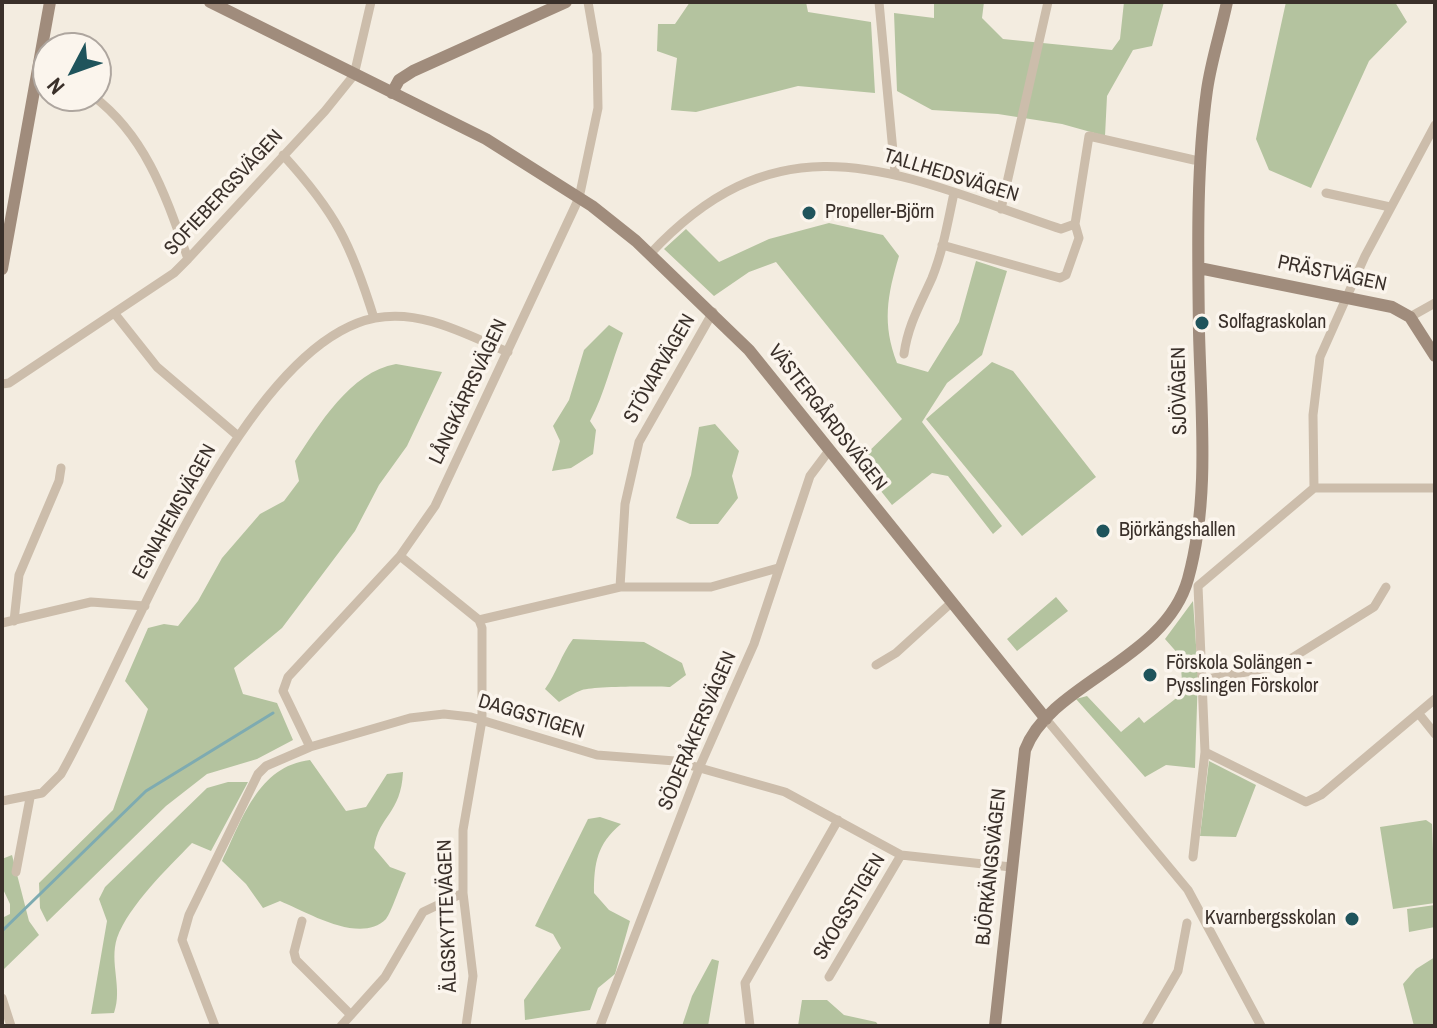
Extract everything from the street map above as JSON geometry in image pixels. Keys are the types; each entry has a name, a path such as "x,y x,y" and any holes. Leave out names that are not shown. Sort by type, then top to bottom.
{"street":[{"path":"2,269 50,2"},
{"name":"VÄSTERGÅRDSVÄGEN","path":"210,2 486,139 579,198 650,254 713,312 749,350 828,452 1188,890 1261,1026"},
{"name":"SOFIEBERGSVÄGEN","path":"2,384 9,383 115,314 188,259 354,75 371,2"},
{"path":"392,93 399,80 413,71 566,2"},
{"name":"LÅNGKÄRRSVÄGEN","path":"310,747 283,691 288,677 400,556 443,491 579,198 598,108 597,54 588,2"},
{"path":"879,2 895,173"},
{"path":"1001,209 1048,2"},
{"name":"SJÖVÄGEN","path":"1046,719 1159,630 1177,606 1188,580 1200,524 1199,268 1207,89 1227,2"},
{"path":"110,112 129,130 148,157 188,259"},
{"path":"1314,488 1313,415 1320,357 1390,207 1435,125"},
{"path":"942,245 1060,278 1066,275 1079,238 1075,224 1089,136 1194,160"},
{"path":"283,155 333,215 355,257 374,318"},
{"name":"TALLHEDSVÄGEN","path":"650,254 721,193 773,170 826,165 895,173 1061,229 1075,224"},
{"path":"904,354 908,327 932,278 954,193"},
{"path":"1326,193 1390,207"},
{"name":"PRÄSTVÄGEN","path":"1199,268 1347,296 1392,307 1410,317"},
{"path":"1432,307 1410,317 1435,356"},
{"name":"STÖVARVÄGEN","path":"620,587 625,504 639,442 713,312"},
{"path":"115,314 157,367 238,436"},
{"name":"EGNAHEMSVÄGEN","path":"30,798 52,785 61,774 206,486 238,436 307,357 336,336 374,318 425,318 508,352"},
{"name":"SÖDERÅKERSVÄGEN","path":"600,1026 700,766 754,644 810,476 828,452"},
{"path":"14,621 19,575 59,481 61,468"},
{"path":"1193,857 1205,752 1198,586 1314,488 1435,488"},
{"path":"400,556 479,620 620,587 711,587 778,568"},
{"path":"1202,680 1279,666 1374,607 1386,587"},
{"path":"2,623 91,602 145,606"},
{"path":"876,665 896,653 951,603"},
{"name":"ÄLGSKYTTEVÄGEN","path":"466,1026 473,976 463,893 463,830 482,720 484,655 479,620"},
{"path":"1205,752 1306,802 1321,795 1435,699"},
{"name":"DAGGSTIGEN","path":"215,1026 182,940 189,915 258,774 266,766 310,747 410,718 444,714 482,720 597,755 661,759 700,766 793,795 901,855 1011,867"},
{"path":"1419,714 1435,734"},
{"name":"BJÖRKÄNGSVÄGEN","path":"995,1026 1025,750 1037,727 1046,719"},
{"path":"2,801 30,798 16,872"},
{"path":"750,1026 745,983 838,820"},
{"name":"SKOGSSTIGEN","path":"829,977 901,855"},
{"path":"341,1026 385,977 423,912 463,893"},
{"path":"302,921 294,952 296,960 351,1015"},
{"path":"1146,1026 1178,971 1187,923"},
{"path":"2,998 11,1026"}],"green space":[{"path":"690,2 806,2 808,12 871,22 875,93 798,86 696,112 671,110 677,58 657,51 658,24 675,24"},
{"path":"934,2 984,2 982,18 1003,39 1112,50 1120,39 1124,2 1164,2 1152,46 1133,50 1107,96 1105,136 1062,124 998,114 932,110 897,91 894,13 934,18"},
{"path":"1286,2 1395,2 1407,22 1369,61 1311,188 1269,170 1256,139"},
{"path":"829,223 883,235 899,256 888,310 892,349 897,363 928,372 959,322 976,261 1007,271 982,355 947,383 922,422 1002,526 993,534 948,476 932,473 892,505 858,462 902,419 776,262 749,272 714,296 664,249 686,229 719,262 769,239"},
{"path":"609,325 623,333 590,421 596,430 593,454 571,468 552,471 560,441 553,426 569,400 584,350"},
{"path":"992,362 1013,371 1096,477 1022,536 926,419"},
{"path":"396,364 442,372 407,446 379,485 355,531 282,628 234,668 243,694 277,703 293,740 257,759 207,774 166,806 47,922 40,908 39,883 113,810 148,709 125,681 148,628 164,624 178,626 198,601 222,558 260,514 284,501 299,481 295,461 337,402 364,377"},
{"path":"715,424 739,451 732,476 738,498 718,524 690,524 676,518 691,475 699,427"},
{"path":"1056,597 1068,611 1017,651 1007,639"},
{"path":"1193,601 1198,674 1195,768 1166,765 1145,777 1076,699 1087,696 1121,732 1139,717 1144,723 1183,693 1180,656 1165,639"},
{"path":"573,639 644,642 682,663 686,675 670,687 588,689 559,702 545,689"},
{"path":"310,760 346,811 366,807 387,774 403,772 398,797 380,828 374,848 390,867 406,873 388,916 375,926 348,928 280,901 263,908 246,884 222,861 245,813 265,784 292,764"},
{"path":"1209,761 1256,785 1236,837 1200,836"},
{"path":"228,782 248,782 211,851 192,843 130,913 115,947 117,994 114,1013 91,1014 107,921 99,899 105,887 207,788"},
{"path":"600,817 621,824 598,855 594,882 594,893 609,910 630,921 615,974 598,988 590,1010 525,1020 524,1000 561,948 553,934 535,926 588,819"},
{"path":"1426,820 1432,824 1435,903 1393,909 1380,827"},
{"path":"12,855 29,921 39,935 2,971 2,918 10,914 10,904 2,887 2,859"},
{"path":"1435,905 1435,927 1409,932 1407,909"},
{"path":"1435,957 1435,1026 1414,1026 1403,984 1416,969"},
{"path":"712,959 719,961 708,1026 682,1026 692,996"},
{"path":"802,1000 827,1000 844,1015 876,1022 879,1026 798,1026"}],"waterway":[{"path":"2,931 146,791 273,713"}],"place":[{"name":"Propeller-Björn","path":"809,213"},
{"name":"Solfagraskolan","path":"1202,323"},
{"name":"Björkängshallen","path":"1103,531"},
{"name":"Förskola Solängen - Pysslingen Förskolor","path":"1150,675"},
{"name":"Kvarnbergsskolan","path":"1352,919"}]}
